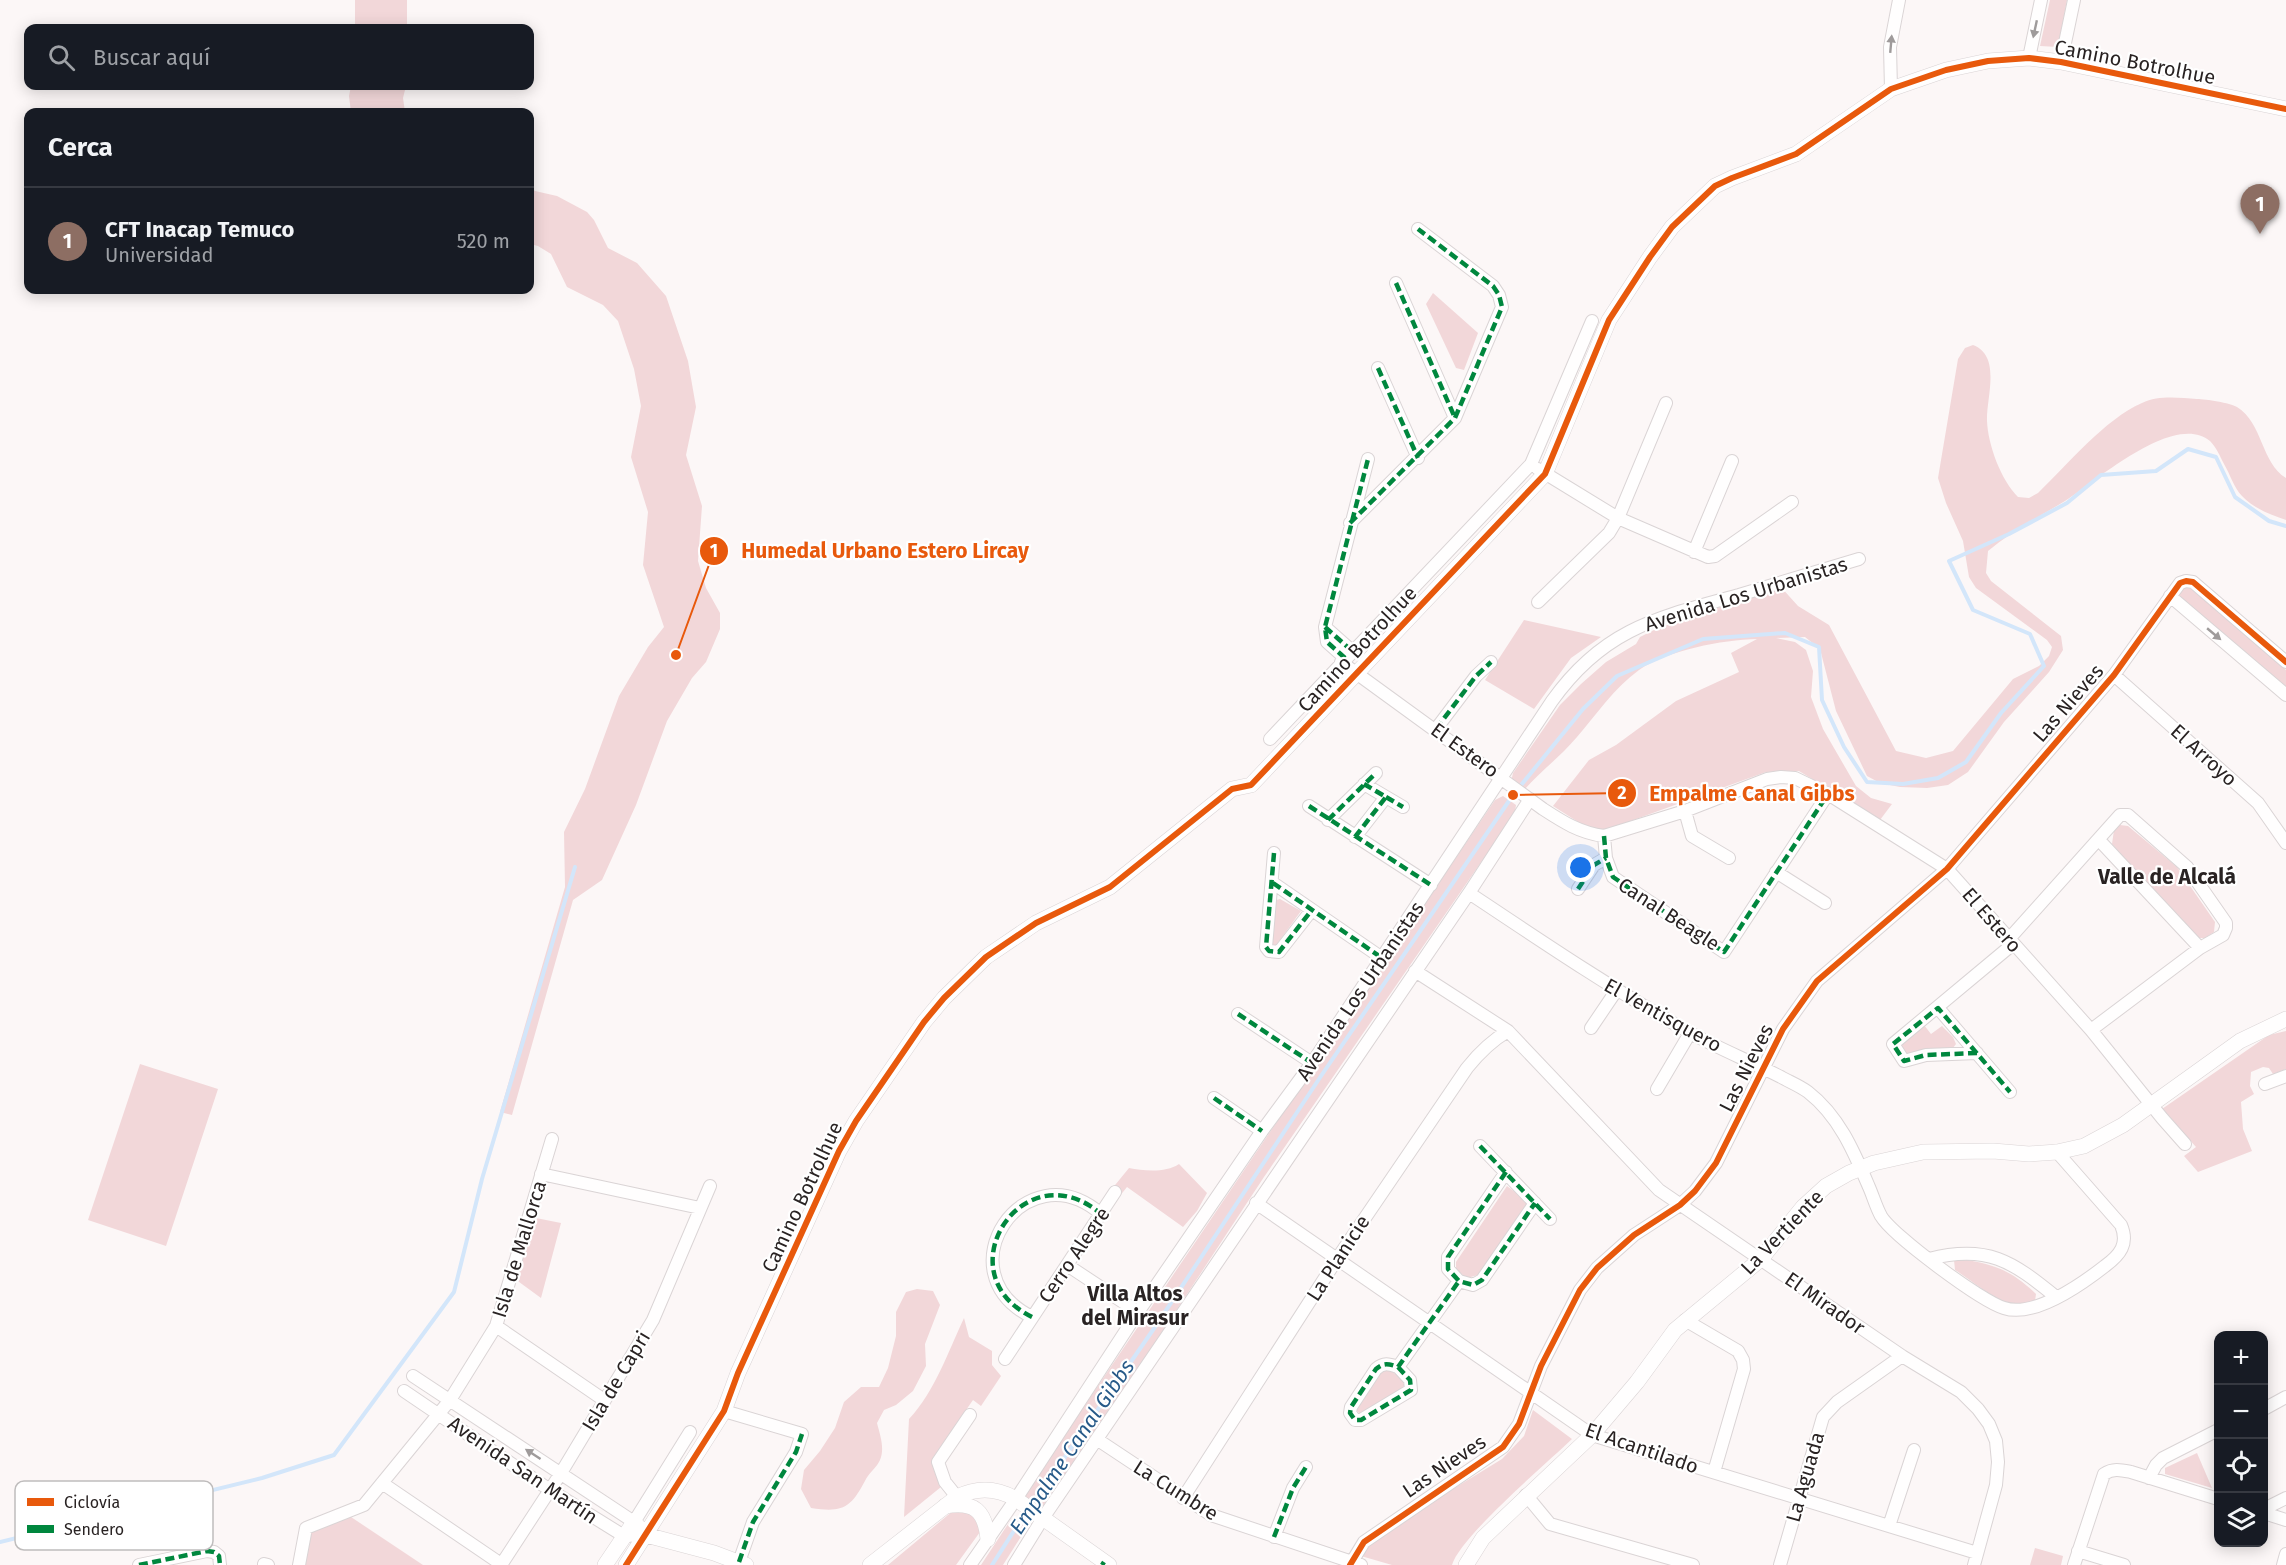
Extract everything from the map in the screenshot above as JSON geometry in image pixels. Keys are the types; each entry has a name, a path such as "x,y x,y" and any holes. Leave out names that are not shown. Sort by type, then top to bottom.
{"street":[{"path":"1891,89 1890,47 1899,0"},
{"path":"2029,58 2041,0"},
{"path":"2061,62 2074,0"},
{"name":"Camino Botrolhue","path":"626,1565 724,1411 738,1373 839,1151 856,1121 924,1022 944,998 986,957 1036,923 1110,887 1232,789 1251,785 1545,474 1609,320 1672,227 1715,186 1796,154 1891,89 1946,70 1988,61 2029,58 2061,62 2286,109"},
{"path":"1350,524 1418,458 1455,418 1502,307 1501,300 1493,286 1418,229"},
{"path":"1396,283 1455,418"},
{"name":"Camino Botrolhue","path":"1270,739 1530,464 1592,321"},
{"path":"1378,368 1418,458"},
{"path":"1538,602 1609,533 1618,518 1666,403"},
{"path":"1346,657 1327,642 1325,627 1368,459"},
{"path":"1694,552 1732,461"},
{"path":"1530,464 1618,518 1708,557 1715,556 1792,502"},
{"name":"Avenida Los Urbanistas","path":"970,1565 1019,1501 1138,1312 1262,1131 1312,1063 1431,885 1505,780 1562,687 1585,662 1613,640 1646,622 1859,559"},
{"name":"Las Nieves","path":"1354,1564 1364,1542 1503,1447 1519,1424 1541,1366 1580,1290 1597,1268 1634,1235 1680,1205 1695,1191 1716,1163 1783,1029 1817,981 1947,869 2114,675 2180,583 2186,580 2193,582 2286,662"},
{"path":"2170,596 2286,695"},
{"path":"1325,627 1346,657"},
{"name":"El Estero","path":"1346,657 1356,674 1436,729 1526,797 1573,827 1604,836 1685,811 1767,779 1795,778 1828,794 1947,869 2091,1030 2186,1144"},
{"path":"1436,729 1476,676 1491,663"},
{"name":"El Arroyo","path":"2114,675 2258,803 2286,843"},
{"path":"1328,820 1376,773"},
{"path":"1364,784 1403,807"},
{"name":"Canal Beagle","path":"1604,836 1606,858 1613,878 1724,952 1828,794"},
{"path":"1355,837 1386,797"},
{"name":"Avenida Los Urbanistas","path":"1014,1565 1041,1516 1098,1440 1256,1203 1469,893 1526,797"},
{"path":"1309,806 1431,885"},
{"path":"1685,811 1692,836 1729,858"},
{"path":"1977,1053 1926,1055 1904,1061 1893,1044 1938,1008 2010,942 2120,815 2124,814 2187,867 2226,923 2226,928 2223,934 2200,948 2091,1030"},
{"path":"2098,840 2200,948"},
{"path":"1274,853 1266,947 1269,951 1279,952 1311,911"},
{"name":"Canal Beagle","path":"1578,889 1594,865 1606,858"},
{"path":"1776,872 1825,903"},
{"path":"1273,884 1382,958"},
{"name":"El Ventisquero","path":"1469,893 1616,991 1690,1033 1808,1092 1833,1116 1861,1168 1881,1216 1890,1227 1929,1259 1990,1301 2005,1308 2028,1309 2056,1297 2089,1278 2114,1260 2122,1250 2125,1238 2121,1225 2057,1152"},
{"name":"El Mirador","path":"1415,970 1508,1031 1659,1190 1902,1356 1961,1392 1989,1424 1996,1441 1998,1462 1996,1485 1976,1559"},
{"path":"1592,1028 1616,991"},
{"path":"1938,1008 2010,1092"},
{"path":"1238,1014 1312,1063"},
{"name":"La Vertiente","path":"1466,1565 1483,1538 1592,1435 1637,1382 1666,1340 1685,1320 1761,1259 1816,1194 1838,1179 1888,1158 1923,1152 1993,1151 2029,1154 2057,1152 2097,1141 2153,1105 2240,1041 2286,1019"},
{"name":"La Planicie","path":"1183,1498 1337,1259 1467,1068 1493,1039 1508,1031"},
{"path":"1657,1089 1690,1033"},
{"path":"2265,1083 2286,1076"},
{"path":"1214,1098 1262,1131"},
{"name":"Isla de Mallorca","path":"299,1565 306,1528 364,1505 440,1415 496,1326 552,1139"},
{"path":"1480,1146 1550,1219"},
{"path":"1506,1172 1448,1257 1448,1269 1459,1281 1473,1285 1482,1280 1534,1203"},
{"path":"541,1174 700,1208"},
{"name":"Isla de Capri","path":"501,1565 561,1473 653,1320 710,1186"},
{"name":"Cerro Alegre","path":"1005,1359 1115,1192"},
{"path":"1032,1317 1023,1313 1008,1300 997,1283 993,1253 1002,1225 1008,1216 1024,1203 1054,1195 1084,1202 1101,1214"},
{"name":"El Acantilado","path":"1256,1203 1592,1435 1889,1526 1976,1559"},
{"path":"1929,1259 1953,1253 1972,1252 1989,1256 2023,1270 2056,1297"},
{"path":"1067,1266 1138,1312"},
{"path":"1398,1367 1459,1281"},
{"path":"1685,1320 1738,1351 1743,1360 1744,1369 1714,1472"},
{"path":"496,1326 604,1400"},
{"name":"La Aguada","path":"1780,1565 1819,1426 1827,1411 1902,1356"},
{"path":"1389,1364 1398,1367 1410,1380 1411,1390 1360,1420 1355,1420 1350,1413 1351,1407 1376,1369 1389,1364"},
{"name":"Avenida San Martín","path":"413,1376 634,1522 646,1535"},
{"name":"Avenida San Martín","path":"404,1391 550,1490 624,1536"},
{"path":"2268,1406 2286,1397"},
{"path":"624,1536 646,1535 743,1564 753,1522 796,1452 802,1434 724,1411"},
{"path":"957,1497 945,1482 938,1462 970,1415"},
{"path":"606,1565 690,1432"},
{"path":"2149,1478 2163,1458 2214,1432"},
{"name":"La Cumbre","path":"1098,1440 1211,1515 1354,1564"},
{"path":"1889,1526 1914,1450"},
{"path":"1274,1537 1293,1488 1306,1467"},
{"path":"2073,1565 2104,1474 2110,1470 2118,1469 2214,1498"},
{"path":"382,1483 501,1565"},
{"path":"870,1565 957,1497 971,1491 987,1490 1002,1492 1019,1501 1105,1564"},
{"path":"1526,1495 1550,1524 1693,1565"},
{"path":"2268,1509 2286,1498"},
{"path":"942,1507 965,1505 977,1510 984,1520 988,1539"},
{"path":"2268,1513 2286,1520"},
{"path":"139,1565 207,1551 219,1556 220,1565"},
{"path":"2078,1551 2124,1565"},
{"path":"2283,1565 2286,1554"}],"shaded area":[{"path":"355,0 407,0 407,24 355,24"},
{"path":"2050,0 2067,0 2058,47 2040,46"},
{"path":"350,90 405,90 404,108 350,108"},
{"path":"534,190 557,196 587,212 594,220 608,248 637,263 666,296 688,361 696,407 686,455 702,506 698,561 706,588 720,613 720,629 706,662 692,678 667,721 636,805 602,880 573,900 512,1115 500,1112 565,887 564,832 585,789 619,696 648,647 664,627 643,565 648,512 631,457 641,406 634,369 618,321 603,305 567,287 551,254 534,245"},
{"path":"1433,293 1478,333 1464,370 1456,368 1426,304"},
{"path":"1973,345 1982,350 1990,368 1987,421 1993,451 2001,472 2018,497 2029,498 2038,493 2100,431 2128,410 2155,399 2201,399 2237,407 2246,414 2271,463 2286,478 2286,520 2257,508 2239,493 2210,441 2195,434 2176,435 2135,453 1988,551 1986,573 1991,581 2061,636 2063,650 2049,672 2004,722 1968,772 1948,785 1927,788 1900,787 1880,783 1867,776 1836,711 1820,649 1805,637 1776,638 1795,642 1806,650 1813,671 1811,697 1823,729 1856,786 1871,798 1892,804 1880,820 1799,771 1766,772 1603,831 1586,827 1553,806 1589,760 1616,745 1676,701 1739,672 1731,653 1757,639 1696,647 1651,663 1621,685 1571,744 1525,789 1511,782 1513,773 1560,705 1606,662 1636,644 1640,637 1658,628 1780,586 1798,606 1829,625 1896,751 1926,758 1953,751 2013,679 2039,666 2049,656 2052,647 2047,640 1976,588 1969,577 1963,541 1938,478 1958,359 1965,348"},
{"path":"2188,586 2286,670 2286,690 2179,597 2180,588"},
{"path":"1524,620 1601,637 1571,658 1534,709 1485,680"},
{"path":"1503,796 1516,805 1515,813 1264,1177 1097,1431 1040,1510 1025,1500 1026,1492 1495,800"},
{"path":"2120,825 2128,826 2177,867 2215,922 2214,932 2205,938 2196,938 2189,933 2112,844 2114,830"},
{"path":"1280,899 1301,911 1272,951 1273,901"},
{"path":"1924,1025 1931,1034 1942,1026 1953,1037 1956,1044 1953,1048 1936,1048 1906,1055 1900,1045"},
{"path":"2286,1031 2286,1069 2273,1074 2269,1068 2263,1067 2251,1072 2250,1086 2254,1094 2241,1102 2243,1129 2252,1151 2198,1172 2184,1156 2196,1147 2162,1109 2269,1035"},
{"path":"140,1064 218,1089 166,1246 88,1220"},
{"path":"1179,1164 1207,1193 1197,1211 1183,1227 1127,1187 1119,1197 1111,1190 1129,1168 1161,1170"},
{"path":"1507,1186 1528,1202 1478,1275 1467,1278 1456,1270 1456,1262"},
{"path":"531,1217 561,1223 541,1298 515,1279"},
{"path":"1954,1260 1983,1263 2010,1274 2036,1294 2035,1301 2018,1305 1998,1299 1955,1270"},
{"path":"917,1289 933,1291 940,1305 925,1344 926,1366 913,1391 896,1405 884,1410 877,1423 882,1446 880,1460 856,1496 839,1509 811,1508 801,1489 804,1470 835,1428 844,1402 861,1387 879,1387 888,1368 896,1336 896,1312 906,1292"},
{"path":"964,1318 969,1337 992,1351 992,1365 1001,1376 981,1406 973,1400 932,1459 941,1487 904,1517 909,1419 934,1384"},
{"path":"1390,1370 1404,1380 1404,1390 1360,1414 1357,1408 1380,1372"},
{"path":"1533,1410 1572,1439 1487,1519 1458,1553 1452,1565 1392,1565 1361,1556 1371,1544 1396,1524 1502,1459 1524,1436"},
{"path":"2197,1453 2212,1488 2165,1474 2165,1468"},
{"path":"954,1510 975,1512 980,1532 956,1565 888,1565"},
{"path":"345,1513 423,1565 300,1565 307,1528"},
{"path":"1019,1517 1026,1522 1027,1527 1003,1565 981,1565 1012,1518"},
{"path":"2035,1548 2063,1556 2061,1565 2030,1565"}],"waterway":[{"name":"Empalme Canal Gibbs","path":"1031,1506 1155,1327 1321,1076 1513,795 1583,709 1617,676 1703,639 1785,633 1819,647 1822,700 1844,747 1867,782 1903,784 1938,778 1966,762 2001,713 2044,666 2030,634 1973,610 1949,561 2009,534 2067,503 2101,475 2156,471 2188,449 2216,457 2235,497 2269,521 2286,526"},
{"path":"213,1490 262,1478 334,1455 454,1292 482,1179 575,867"},
{"name":"Empalme Canal Gibbs","path":"992,1565 1026,1512"},
{"path":"0,1542 15,1538"}],"marked path":[{"path":"1350,523 1455,418 1502,307 1499,295 1493,286 1418,229"},
{"path":"1396,283 1455,418"},
{"path":"1378,368 1418,458"},
{"path":"1345,658 1327,642 1325,627 1368,459"},
{"path":"1325,627 1352,651"},
{"path":"1436,729 1476,676 1491,662"},
{"path":"1328,820 1376,773"},
{"path":"1355,837 1386,797 1364,784"},
{"path":"1604,836 1606,858 1613,877 1724,952 1828,794"},
{"path":"1386,797 1403,807"},
{"path":"1309,806 1431,885"},
{"path":"1274,853 1266,947 1269,951 1279,952 1311,911"},
{"path":"1578,889 1594,865 1606,858"},
{"path":"1273,883 1382,958"},
{"path":"1977,1053 1926,1055 1904,1061 1893,1044 1938,1008 2010,1092"},
{"path":"1238,1014 1312,1063"},
{"path":"1214,1098 1262,1131"},
{"path":"1480,1146 1550,1219"},
{"path":"1506,1172 1448,1257 1448,1269 1459,1281 1473,1285 1482,1280 1535,1203"},
{"path":"1032,1317 1006,1297 994,1273 994,1248 1004,1224 1022,1206 1045,1196 1072,1198 1101,1214"},
{"path":"1398,1367 1410,1380 1411,1390 1361,1420 1355,1420 1350,1413 1351,1407 1376,1369 1387,1364 1398,1367 1459,1281"},
{"path":"739,1562 753,1522 796,1452 802,1434"},
{"path":"1274,1537 1293,1488 1306,1467"},
{"path":"139,1565 207,1551 219,1556 220,1565"}],"cycle path":[{"path":"626,1565 724,1411 738,1373 839,1151 856,1121 924,1022 944,998 986,957 1036,923 1110,887 1232,789 1251,785 1545,474 1609,320 1672,227 1715,186 1796,154 1891,89 1946,70 1988,61 2029,58 2061,62 2286,109"},
{"path":"1350,1565 1364,1542 1503,1447 1519,1424 1541,1366 1580,1290 1597,1268 1634,1235 1680,1205 1695,1191 1716,1163 1783,1029 1817,981 1947,869 2114,675 2180,583 2193,582 2286,662"}],"place":[{"name":"CFT Inacap Temuco","path":"2260,234"},
{"name":"Humedal Urbano Estero Lircay","path":"676,655"},
{"name":"Empalme Canal Gibbs","path":"1513,795"}],"district":[{"name":"Valle de Alcalá","path":"2167,877"},
{"name":"Villa Altos del Mirasur","path":"1135,1306"}]}
